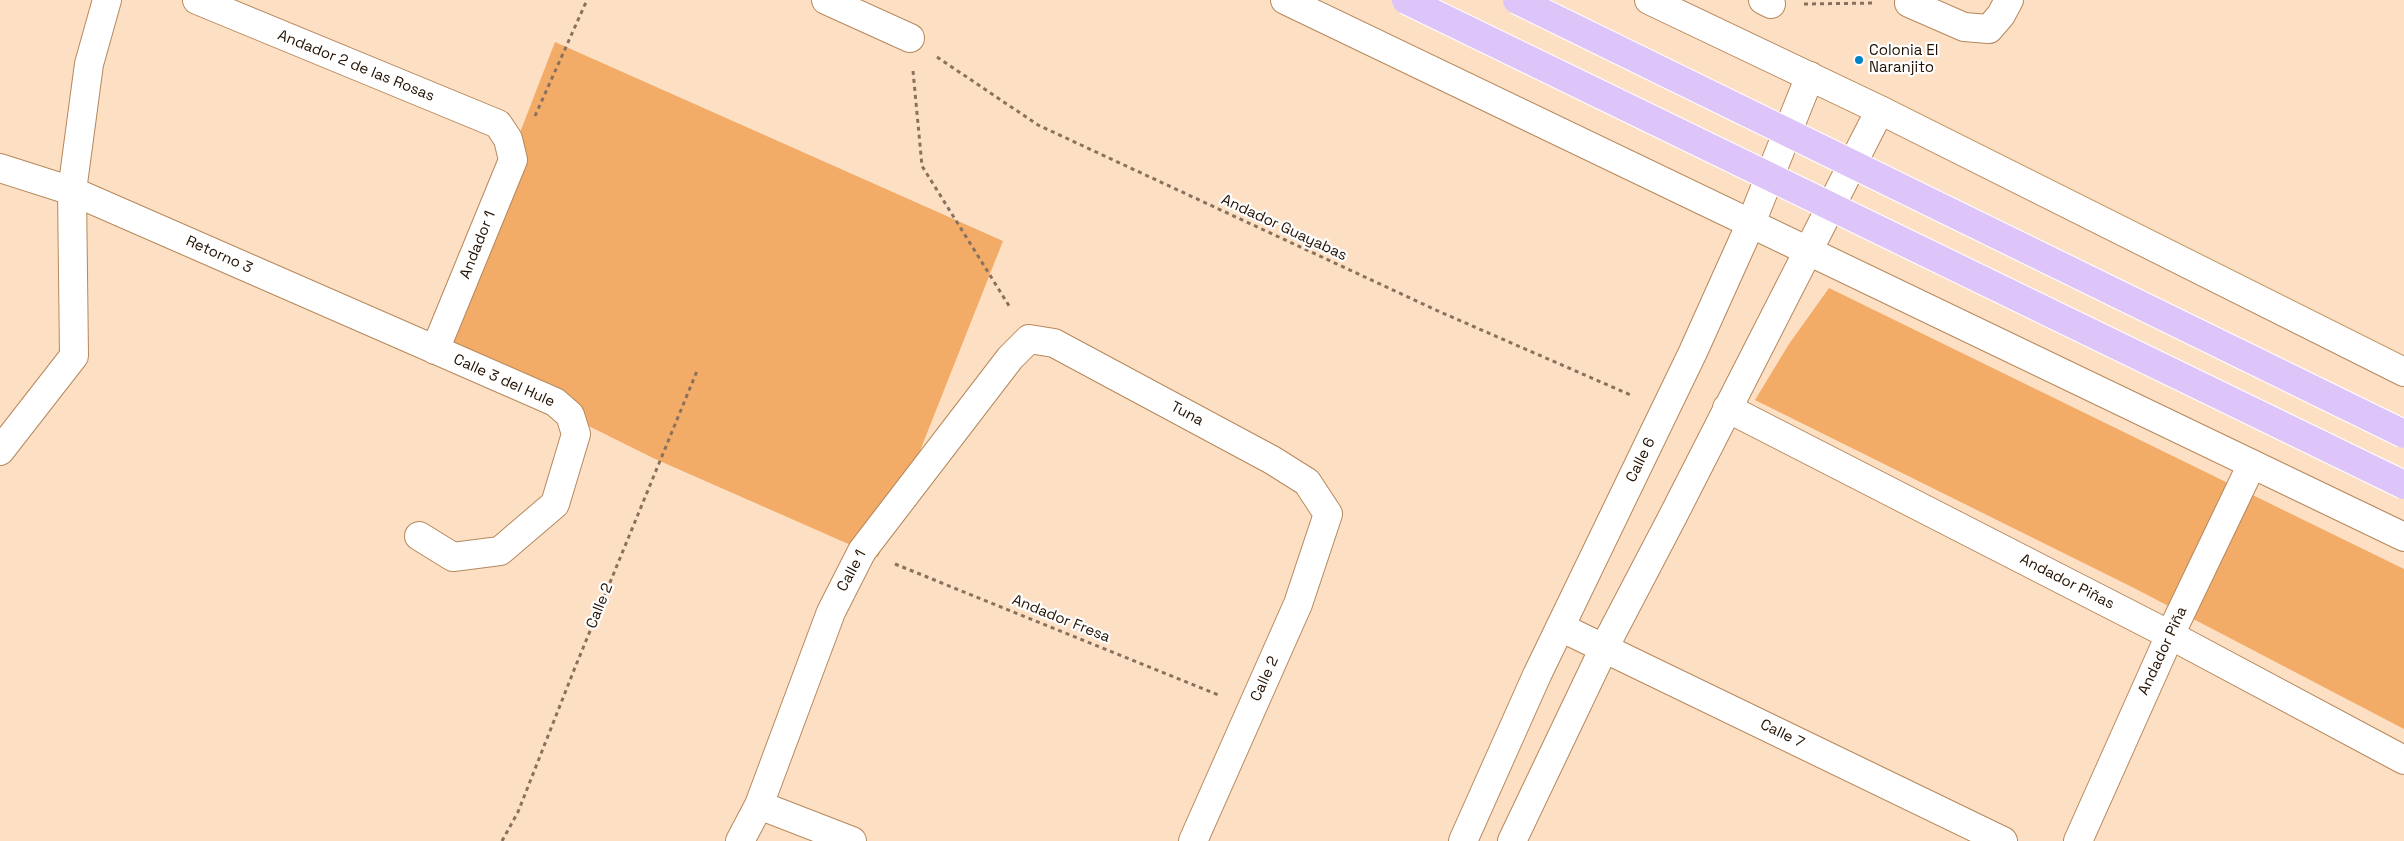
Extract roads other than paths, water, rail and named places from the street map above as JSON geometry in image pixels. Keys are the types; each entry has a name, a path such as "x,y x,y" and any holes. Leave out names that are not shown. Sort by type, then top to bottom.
{"main road":[{"path":"1406,0 2404,485"},
{"path":"1517,0 2404,434"}],"street":[{"path":"0,451 74,356 72,191 89,64 106,0"},
{"name":"Andador 2 de las Rosas","path":"197,0 498,124 508,139"},
{"path":"826,0 910,38"},
{"path":"1285,0 1808,249 2404,537"},
{"path":"1650,0 1880,110 2404,372"},
{"path":"1909,3 1964,27 1989,29 2001,15 2009,0"},
{"name":"Calle 6","path":"1463,841 1560,627 1665,410 1751,223 1810,76"},
{"path":"1512,841 1604,648 1880,110"},
{"name":"Andador 1","path":"435,350 513,160 508,139"},
{"name":"Retorno 3","path":"0,168 72,191 435,350"},
{"name":"Tuna","path":"1029,339 1054,343 1272,460 1308,482 1328,514"},
{"name":"Calle 1","path":"740,841 759,805 831,612 862,551 1010,358 1029,339"},
{"name":"Calle 3 del Hule","path":"420,536 453,557 500,551 555,504 576,434 570,415 555,402 435,350"},
{"name":"Andador Piñas","path":"1727,408 2170,635 2404,760"},
{"name":"Andador Piña","path":"2078,841 2170,635 2252,464"},
{"name":"Calle 2","path":"1193,841 1298,604 1328,514"},
{"name":"Calle 7","path":"1560,627 2003,841"},
{"path":"759,805 852,841"}],"place":[{"name":"Colonia El Naranjito","path":"1859,60"}]}
